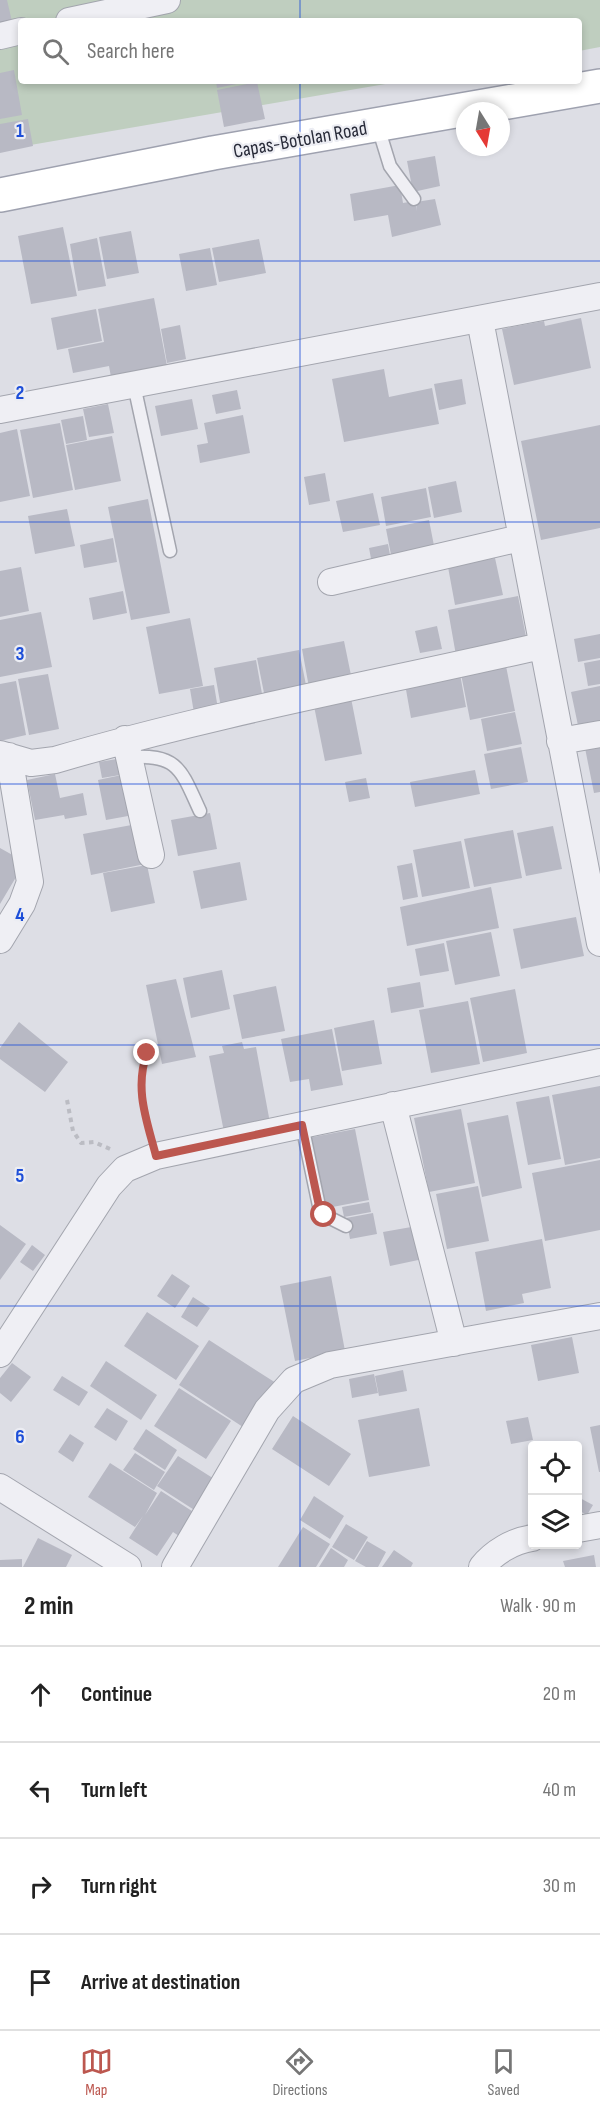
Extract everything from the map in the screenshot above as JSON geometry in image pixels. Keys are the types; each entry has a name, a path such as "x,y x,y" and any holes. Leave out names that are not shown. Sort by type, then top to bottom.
{"main road":[{"name":"Capas-Botolan Road","path":"0,195 213,153 600,86"}],"street":[{"path":"83,18 167,0"},
{"path":"0,36 18,32"},
{"path":"0,411 600,296"},
{"path":"480,320 520,538 600,943"},
{"path":"331,582 520,538"},
{"path":"0,940 22,904 30,882 4,755 31,763 127,748 206,718 342,691 542,646"},
{"path":"560,741 600,734"},
{"path":"127,748 151,855"},
{"path":"0,1354 108,1186 126,1168 156,1156 600,1062"},
{"path":"393,1105 454,1343"},
{"path":"175,1567 267,1410 294,1380 330,1365 388,1363 454,1343 600,1316"},
{"path":"0,1487 128,1567"},
{"path":"582,1528 600,1525"},
{"path":"482,1567 491,1556 521,1540 528,1539"}],"lane":[{"path":"378,125 390,166 414,199"},
{"path":"134,385 170,551"},
{"path":"127,748 169,761 183,774 200,811"},
{"path":"302,1125 319,1206 324,1215 346,1226"}],"path":[{"path":"147,1053 140,1072 142,1104 156,1156"},
{"path":"67,1100 74,1131 81,1143 94,1142 112,1150 126,1168"}],"green space":[{"path":"0,0 600,0 600,47 582,50 582,18 18,18 18,84 386,84 13,148 0,146"}],"building":[{"path":"0,0 7,0 14,30 0,33"},
{"path":"14,70 22,115 0,119 0,73"},
{"path":"216,84 236,84 217,88"},
{"path":"257,84 265,119 224,127 217,90"},
{"path":"28,119 33,146 0,153 0,124"},
{"path":"435,156 440,186 413,192 407,161"},
{"path":"400,185 403,203 415,201 417,211 416,202 435,199 441,225 392,237 388,215 354,221 350,194"},
{"path":"63,227 77,296 31,304 18,236"},
{"path":"131,231 139,273 107,279 99,237"},
{"path":"97,238 106,286 78,291 70,244"},
{"path":"259,239 266,273 219,282 212,248"},
{"path":"210,248 217,285 186,291 179,254"},
{"path":"154,298 167,366 111,377 109,366 73,373 68,349 104,342 98,309"},
{"path":"96,309 102,341 57,350 51,318"},
{"path":"581,318 591,368 514,385 502,329 544,321 545,326"},
{"path":"180,325 186,359 167,363 161,329"},
{"path":"384,369 389,397 432,388 439,424 344,442 332,379"},
{"path":"462,379 466,404 439,410 434,384"},
{"path":"237,390 241,409 216,414 212,395"},
{"path":"192,399 198,429 161,436 155,406"},
{"path":"108,404 114,433 89,437 83,409"},
{"path":"243,415 250,453 200,463 197,445 208,443 204,423"},
{"path":"83,416 87,440 66,444 61,420"},
{"path":"60,423 73,490 33,498 20,430"},
{"path":"600,425 600,528 541,540 521,441"},
{"path":"17,429 30,496 0,502 0,433"},
{"path":"112,436 121,481 75,490 66,445"},
{"path":"325,473 330,501 309,505 304,477"},
{"path":"456,481 462,512 434,518 428,487"},
{"path":"426,488 431,517 386,526 381,497"},
{"path":"373,493 380,525 343,532 336,501"},
{"path":"148,499 170,613 131,620 108,507"},
{"path":"67,509 75,546 35,554 28,516"},
{"path":"429,520 436,556 393,565 386,529"},
{"path":"113,538 117,562 84,568 80,545"},
{"path":"388,544 392,566 373,569 369,548"},
{"path":"495,558 503,595 455,605 448,567"},
{"path":"21,567 29,611 0,617 0,571"},
{"path":"123,591 127,613 93,620 89,598"},
{"path":"518,596 528,647 457,661 448,610"},
{"path":"41,612 52,667 0,677 0,620"},
{"path":"190,618 203,686 159,694 146,627"},
{"path":"437,626 442,649 420,653 415,631"},
{"path":"600,634 600,658 578,662 574,639"},
{"path":"344,641 353,685 310,693 302,649"},
{"path":"299,650 308,695 266,703 257,658"},
{"path":"256,660 264,705 222,713 214,668"},
{"path":"600,660 600,684 588,686 584,663"},
{"path":"506,666 515,711 470,720 461,674"},
{"path":"48,674 59,729 29,735 18,679"},
{"path":"460,674 466,707 411,718 405,684"},
{"path":"16,681 26,735 0,741 0,684"},
{"path":"214,685 219,715 195,719 190,689"},
{"path":"600,686 600,731 580,735 571,692"},
{"path":"350,693 362,754 325,761 313,701"},
{"path":"515,712 522,744 487,751 481,719"},
{"path":"600,746 600,792 594,793 585,748"},
{"path":"521,747 528,782 491,789 484,754"},
{"path":"123,758 126,774 102,778 99,762"},
{"path":"475,770 480,794 415,807 410,782"},
{"path":"131,773 139,814 106,820 98,780"},
{"path":"55,774 60,798 83,793 87,815 65,819 64,815 35,820 27,780"},
{"path":"366,778 370,798 349,802 345,782"},
{"path":"210,813 217,849 178,856 171,820"},
{"path":"137,824 145,864 91,875 83,834"},
{"path":"553,826 562,869 526,876 517,833"},
{"path":"513,830 522,878 474,887 464,839"},
{"path":"461,841 470,888 422,897 413,850"},
{"path":"0,848 25,862 0,904"},
{"path":"240,862 247,900 201,909 193,871"},
{"path":"412,863 418,897 403,900 397,866"},
{"path":"147,865 155,903 111,912 103,873"},
{"path":"491,887 499,928 407,946 400,907"},
{"path":"576,917 584,956 521,969 513,929"},
{"path":"491,932 500,976 455,985 446,941"},
{"path":"444,943 449,971 420,976 415,949"},
{"path":"222,970 230,1009 191,1018 183,978"},
{"path":"176,979 196,1057 162,1064 146,985"},
{"path":"420,982 424,1007 391,1013 387,988"},
{"path":"276,986 285,1031 242,1039 233,995"},
{"path":"515,989 527,1053 483,1062 470,998"},
{"path":"468,1001 480,1064 431,1073 419,1010"},
{"path":"374,1020 382,1064 342,1071 334,1028"},
{"path":"19,1022 68,1062 45,1092 0,1059 0,1048"},
{"path":"332,1029 343,1085 311,1091 309,1079 290,1082 281,1039"},
{"path":"242,1042 244,1049 256,1047 270,1123 224,1132 209,1056 224,1053 222,1046"},
{"path":"600,1086 600,1158 565,1165 552,1095"},
{"path":"549,1096 561,1159 528,1165 516,1102"},
{"path":"461,1109 475,1183 429,1192 414,1118"},
{"path":"508,1115 522,1188 482,1197 467,1123"},
{"path":"355,1129 369,1200 322,1209 308,1138"},
{"path":"600,1160 600,1230 545,1241 532,1173"},
{"path":"478,1186 489,1241 447,1249 436,1194"},
{"path":"369,1202 371,1212 344,1217 342,1207"},
{"path":"373,1213 377,1234 350,1239 346,1218"},
{"path":"0,1225 26,1244 0,1280"},
{"path":"417,1226 423,1259 390,1266 383,1232"},
{"path":"542,1239 551,1288 522,1294 524,1303 486,1311 475,1252"},
{"path":"32,1245 45,1255 33,1271 20,1262"},
{"path":"172,1274 190,1286 175,1308 157,1296"},
{"path":"331,1276 345,1351 295,1361 280,1286"},
{"path":"193,1297 210,1308 197,1327 181,1317"},
{"path":"147,1312 199,1346 176,1380 124,1346"},
{"path":"572,1337 579,1373 538,1381 531,1345"},
{"path":"209,1340 276,1383 246,1429 179,1385"},
{"path":"106,1361 157,1395 141,1420 90,1386"},
{"path":"12,1363 31,1377 11,1402 0,1393 0,1378"},
{"path":"403,1370 407,1391 379,1396 375,1376"},
{"path":"374,1374 378,1393 352,1398 349,1379"},
{"path":"62,1376 88,1392 79,1406 53,1390"},
{"path":"179,1388 231,1421 206,1459 154,1426"},
{"path":"107,1408 128,1421 116,1441 94,1427"},
{"path":"419,1408 430,1466 369,1477 358,1420"},
{"path":"293,1416 351,1454 329,1486 272,1449"},
{"path":"528,1417 533,1440 511,1444 506,1421"},
{"path":"600,1425 600,1472 599,1472 590,1427"},
{"path":"146,1429 177,1450 165,1470 133,1449"},
{"path":"70,1434 84,1443 73,1462 58,1452"},
{"path":"135,1453 165,1472 154,1490 123,1470"},
{"path":"178,1456 219,1482 199,1513 157,1486"},
{"path":"110,1463 157,1493 145,1515 161,1491 195,1513 179,1536 173,1532 157,1556 129,1538 143,1516 135,1527 88,1497"},
{"path":"314,1496 344,1516 330,1539 300,1520"},
{"path":"582,1499 593,1505 587,1515 582,1512"},
{"path":"346,1524 368,1537 354,1560 332,1547"},
{"path":"303,1527 330,1544 316,1567 278,1567"},
{"path":"38,1538 72,1555 66,1567 23,1567"},
{"path":"367,1541 386,1552 378,1567 366,1567 355,1561"},
{"path":"331,1548 348,1560 344,1567 319,1567"},
{"path":"394,1550 413,1563 411,1567 382,1567"},
{"path":"594,1555 596,1567 565,1567 563,1561"},
{"path":"22,1559 22,1567 0,1567 0,1560"}],"route":[{"path":"147,1053 140,1072 142,1104 156,1156 302,1125 319,1206 324,1215"}]}
